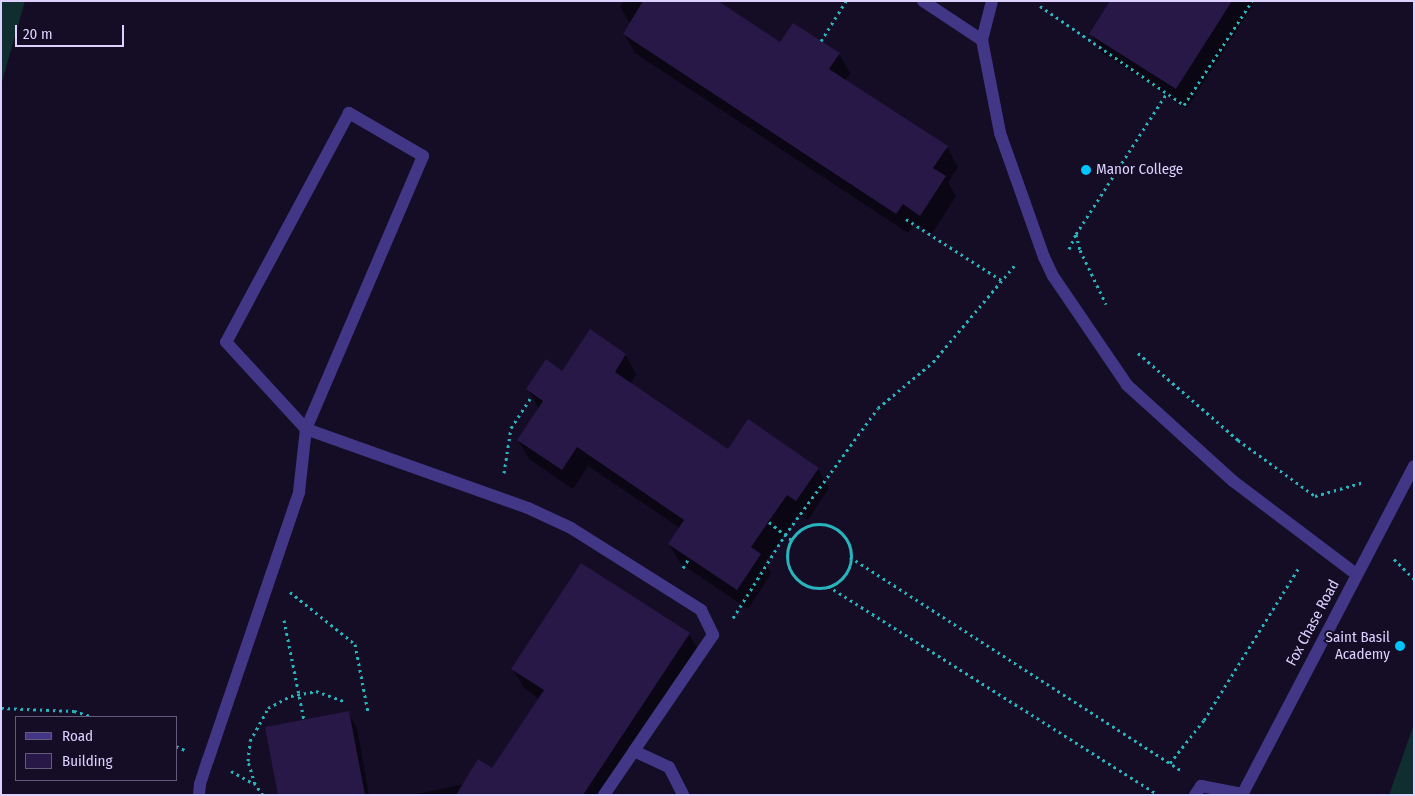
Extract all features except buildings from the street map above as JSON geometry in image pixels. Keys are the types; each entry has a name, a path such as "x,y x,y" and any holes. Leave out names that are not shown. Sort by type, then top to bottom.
{"street":[{"path":"923,1 982,40"},
{"path":"992,1 982,40 1000,133 1044,257 1053,276 1127,385 1233,481 1356,574"},
{"path":"199,795 205,768 299,492 306,429 423,156 349,114 226,342 306,429 528,508 571,528 701,610 713,635 604,795"},
{"name":"Fox Chase Road","path":"1242,794 1414,466"},
{"path":"634,751 669,767 683,795"},
{"path":"1198,790 1242,794"}],"path":[{"path":"821,41 846,1"},
{"path":"1040,6 1184,105 1252,1"},
{"path":"1069,249 1076,234 1166,93"},
{"path":"906,219 1000,280"},
{"path":"1076,234 1080,250 1110,312"},
{"path":"713,635 727,627 785,535 878,408 933,362 1000,280 1014,266"},
{"path":"1136,352 1238,440 1315,496 1364,482"},
{"path":"501,498 511,428 530,399"},
{"path":"769,522 791,540"},
{"path":"824,524 842,534 848,542 850,557 845,574 828,586 818,588 808,586 799,581 787,564 787,553 791,540 803,527 824,524"},
{"path":"850,557 1170,763 1198,790"},
{"path":"1392,557 1414,579"},
{"path":"1170,763 1204,720 1298,569"},
{"path":"270,576 355,644 368,712"},
{"path":"828,586 1158,795"},
{"path":"286,629 301,694 304,720"},
{"path":"262,795 255,784 248,761 250,741 268,708 278,700 316,691 343,701"},
{"path":"1,708 74,711 91,716"}],"green space":[{"path":"1,1 25,1 1,85"},
{"path":"1414,724 1414,795 1389,795"}],"place":[{"name":"Manor College","path":"1086,170"},
{"name":"Saint Basil Academy","path":"1400,646"}]}
